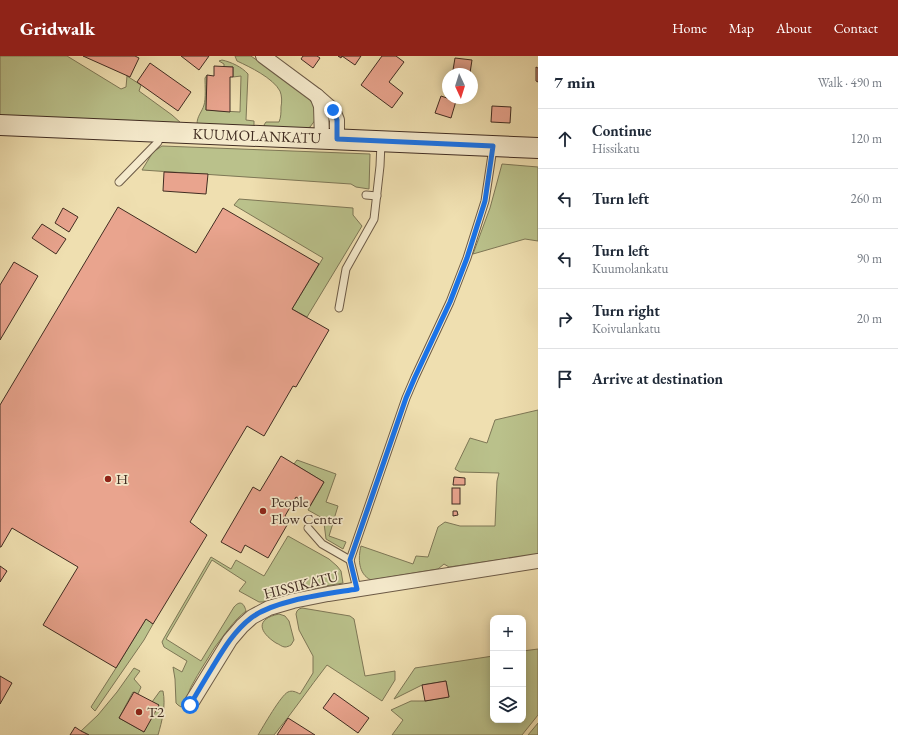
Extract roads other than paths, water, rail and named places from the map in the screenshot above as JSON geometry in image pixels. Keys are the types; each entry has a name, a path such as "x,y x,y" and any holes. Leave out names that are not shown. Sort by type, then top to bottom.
{"street":[{"path":"263,56 317,96 329,139"},
{"name":"KUUMOLANKATU","path":"0,125 538,148"},
{"name":"HISSIKATU","path":"190,705 230,640 252,617 269,608 292,601 328,594 538,561"}],"lane":[{"path":"119,182 158,142 162,132"},
{"path":"339,308 346,270 374,219 380,166 381,141"},
{"path":"357,589 350,560 406,398 450,302 467,258 485,201 493,146"},
{"path":"366,195 377,196"},
{"path":"308,528 322,544 350,560"}],"place":[{"name":"H","path":"108,479"},
{"name":"People Flow Center","path":"263,511"},
{"name":"T2","path":"139,712"}]}
